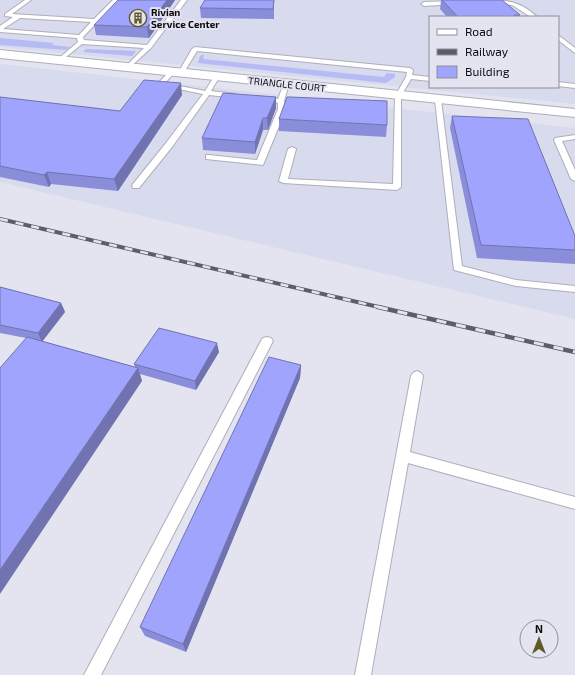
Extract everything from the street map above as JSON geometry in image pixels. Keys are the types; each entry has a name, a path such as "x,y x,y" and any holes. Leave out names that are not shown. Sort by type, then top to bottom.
{"street":[{"name":"TRIANGLE COURT","path":"0,54 575,113"}],"lane":[{"path":"8,15 28,0"},
{"path":"60,60 116,0"},
{"path":"128,67 149,47 184,0"},
{"path":"487,2 503,1 518,4 533,16"},
{"path":"424,4 463,3"},
{"path":"0,14 95,21"},
{"path":"0,29 19,16"},
{"path":"0,29 149,47"},
{"path":"559,38 575,51"},
{"path":"244,97 207,93 160,84 176,72 195,49 410,70 409,76 398,96 397,187 283,181 292,149"},
{"path":"136,186 207,93 217,76"},
{"path":"409,76 429,79"},
{"path":"209,157 260,163 282,109 281,101 286,84"},
{"path":"559,84 575,86"},
{"path":"266,99 281,101"},
{"path":"438,100 457,268 516,283 575,289"},
{"path":"558,140 575,137"},
{"path":"558,140 575,141"},
{"path":"558,140 575,179"},
{"path":"92,675 267,340"},
{"path":"363,675 417,376"},
{"path":"403,456 575,503"}],"shaded area":[{"path":"0,0 575,0 575,104 0,47"},
{"path":"0,38 54,43 52,45 70,47 66,50 0,45"},
{"path":"86,49 136,51 132,56 83,52"},
{"path":"204,55 203,59 384,77 387,73 395,74 395,77 386,83 198,63 200,56"},
{"path":"0,64 575,128 575,319 0,182"}],"building":[{"path":"118,0 167,0 147,27 94,25"},
{"path":"205,0 274,0 273,9 200,8"},
{"path":"442,0 502,0 520,15 514,15 515,16 457,16"},
{"path":"144,80 181,83 114,179 47,172 44,175 0,166 0,97 120,111"},
{"path":"223,93 276,97 267,118 263,118 255,142 202,138"},
{"path":"287,97 387,101 387,125 279,119"},
{"path":"452,116 528,119 575,236 575,250 481,245"},
{"path":"0,287 61,303 38,333 0,325"},
{"path":"159,328 217,343 195,381 134,364"},
{"path":"27,337 138,368 0,570 0,368"},
{"path":"269,357 301,365 183,644 140,627"}],"railway":[{"path":"0,219 383,308"},
{"path":"378,307 575,352"}],"place":[{"name":"Rivian Service Center","path":"138,18"}]}
